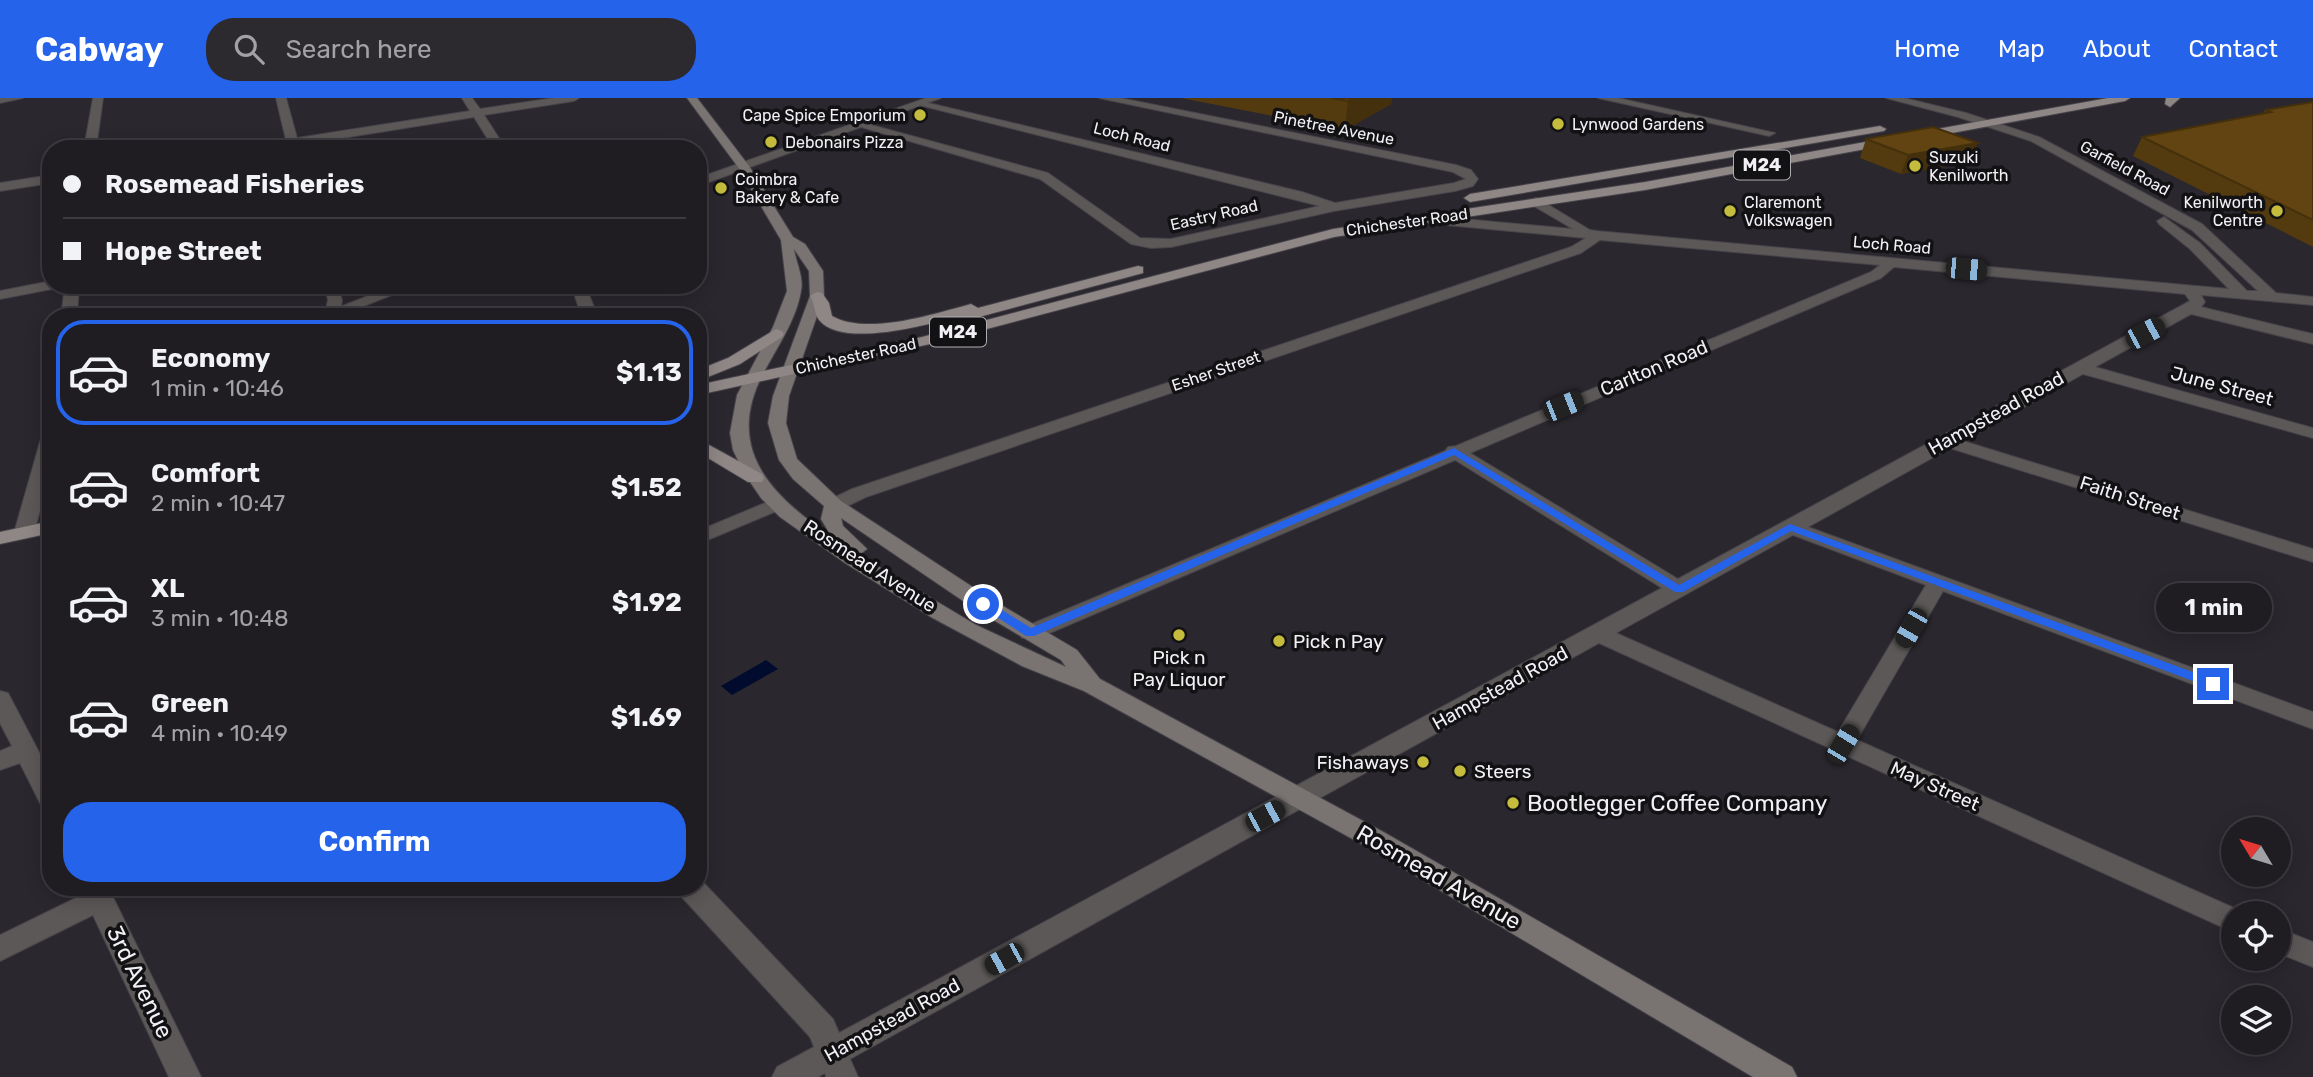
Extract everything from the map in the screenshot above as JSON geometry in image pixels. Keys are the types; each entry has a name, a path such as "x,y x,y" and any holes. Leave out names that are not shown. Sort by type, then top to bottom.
{"main road":[{"path":"692,98 743,166 788,240 800,247 809,257 818,280 817,296 822,303 821,311 830,324 853,329 882,327 1002,304"},
{"name":"Chichester Road","path":"707,387 792,363 989,324 1309,238 1694,177 1971,125 1987,116 2124,98"},
{"path":"1938,116 1962,115"},
{"name":"Chichester Road","path":"792,363 972,315 1002,304 1184,257 1352,219 1894,126"},
{"name":"Rosmead Avenue","path":"788,240 785,249 794,270 794,291 741,407 739,434 745,458 755,478 777,504 883,579 1048,670 1092,685 1298,797 1592,965 1781,1077"},
{"name":"Rosmead Avenue","path":"817,296 781,396 777,423 788,460 800,475 834,505 1030,633 1069,655 1092,685"},
{"path":"707,373 734,361 776,334"},
{"name":"Chichester Road","path":"707,376 757,371"},
{"path":"707,450 755,478"},
{"path":"834,505 829,518 831,526 869,559 883,579"},
{"path":"0,538 42,529"}],"street":[{"path":"0,100 18,98"},
{"path":"91,140 98,98"},
{"path":"281,98 292,140"},
{"path":"467,98 494,140"},
{"path":"322,140 574,98"},
{"path":"707,179 936,98"},
{"name":"Pinetree Avenue","path":"1104,98 1456,169 1472,178"},
{"path":"1603,98 1769,133"},
{"name":"Garfield Road","path":"1891,98 2037,150 2168,223 2243,295"},
{"name":"Loch Road","path":"920,104 1302,196 1334,207"},
{"name":"Garfield Road","path":"1962,115 1987,116 2184,219 2222,249 2273,298"},
{"name":"Eastry Road","path":"860,125 1044,176 1131,238 1151,244 1171,243 1334,207 1455,187 1469,183 1472,178"},
{"path":"0,187 42,180"},
{"name":"Loch Road","path":"1537,202 1592,234"},
{"name":"Loch Road","path":"1420,219 1888,262 2190,300 2243,295 2313,301"},
{"name":"Esher Street","path":"834,505 859,493 1576,250 1593,240 1592,234"},
{"name":"Carlton Road","path":"1030,633 1454,451 1876,275 1887,267 1888,262"},
{"path":"0,295 42,287"},
{"path":"347,308 385,294"},
{"path":"2190,300 2313,340"},
{"name":"Hampstead Road","path":"788,1077 838,1065 1298,797 1600,634 2079,368 2190,300"},
{"name":"June Street","path":"2079,368 2313,433"},
{"name":"Faith Street","path":"1946,441 2313,556"},
{"path":"1454,451 1679,589"},
{"path":"24,533 42,468"},
{"path":"707,534 777,504"},
{"path":"1790,527 2313,721"},
{"path":"1843,744 1938,582"},
{"name":"May Street","path":"1600,634 2221,915"},
{"path":"0,699 42,784"},
{"path":"0,761 24,751"},
{"path":"0,949 92,896"},
{"name":"3rd Avenue","path":"98,896 185,1077"},
{"path":"698,896 822,1029 838,1065"},
{"path":"2291,946 2313,956"}],"water":[{"path":"766,660 778,669 732,695 721,686"}],"building":[{"path":"1331,98 1354,98 1348,101"},
{"path":"2313,102 2313,220 2142,137 2271,112 2265,110"},
{"path":"1933,127 1978,143 1908,155 1866,139"}],"place":[{"name":"Cape Spice Emporium","path":"920,115"},
{"name":"Lynwood Gardens","path":"1558,124"},
{"name":"Debonairs Pizza","path":"771,142"},
{"name":"Suzuki Kenilworth","path":"1915,166"},
{"name":"Coimbra Bakery & Cafe","path":"721,188"},
{"name":"Claremont Volkswagen","path":"1730,211"},
{"name":"Kenilworth Centre","path":"2277,211"},
{"name":"Pick n Pay Liquor","path":"1179,635"},
{"name":"Pick n Pay","path":"1279,641"},
{"name":"Fishaways","path":"1423,762"},
{"name":"Steers","path":"1460,771"},
{"name":"Bootlegger Coffee Company","path":"1513,803"}],"route":[{"path":"983,604 1030,633 1454,451 1679,589 1790,527 2213,684"}]}
